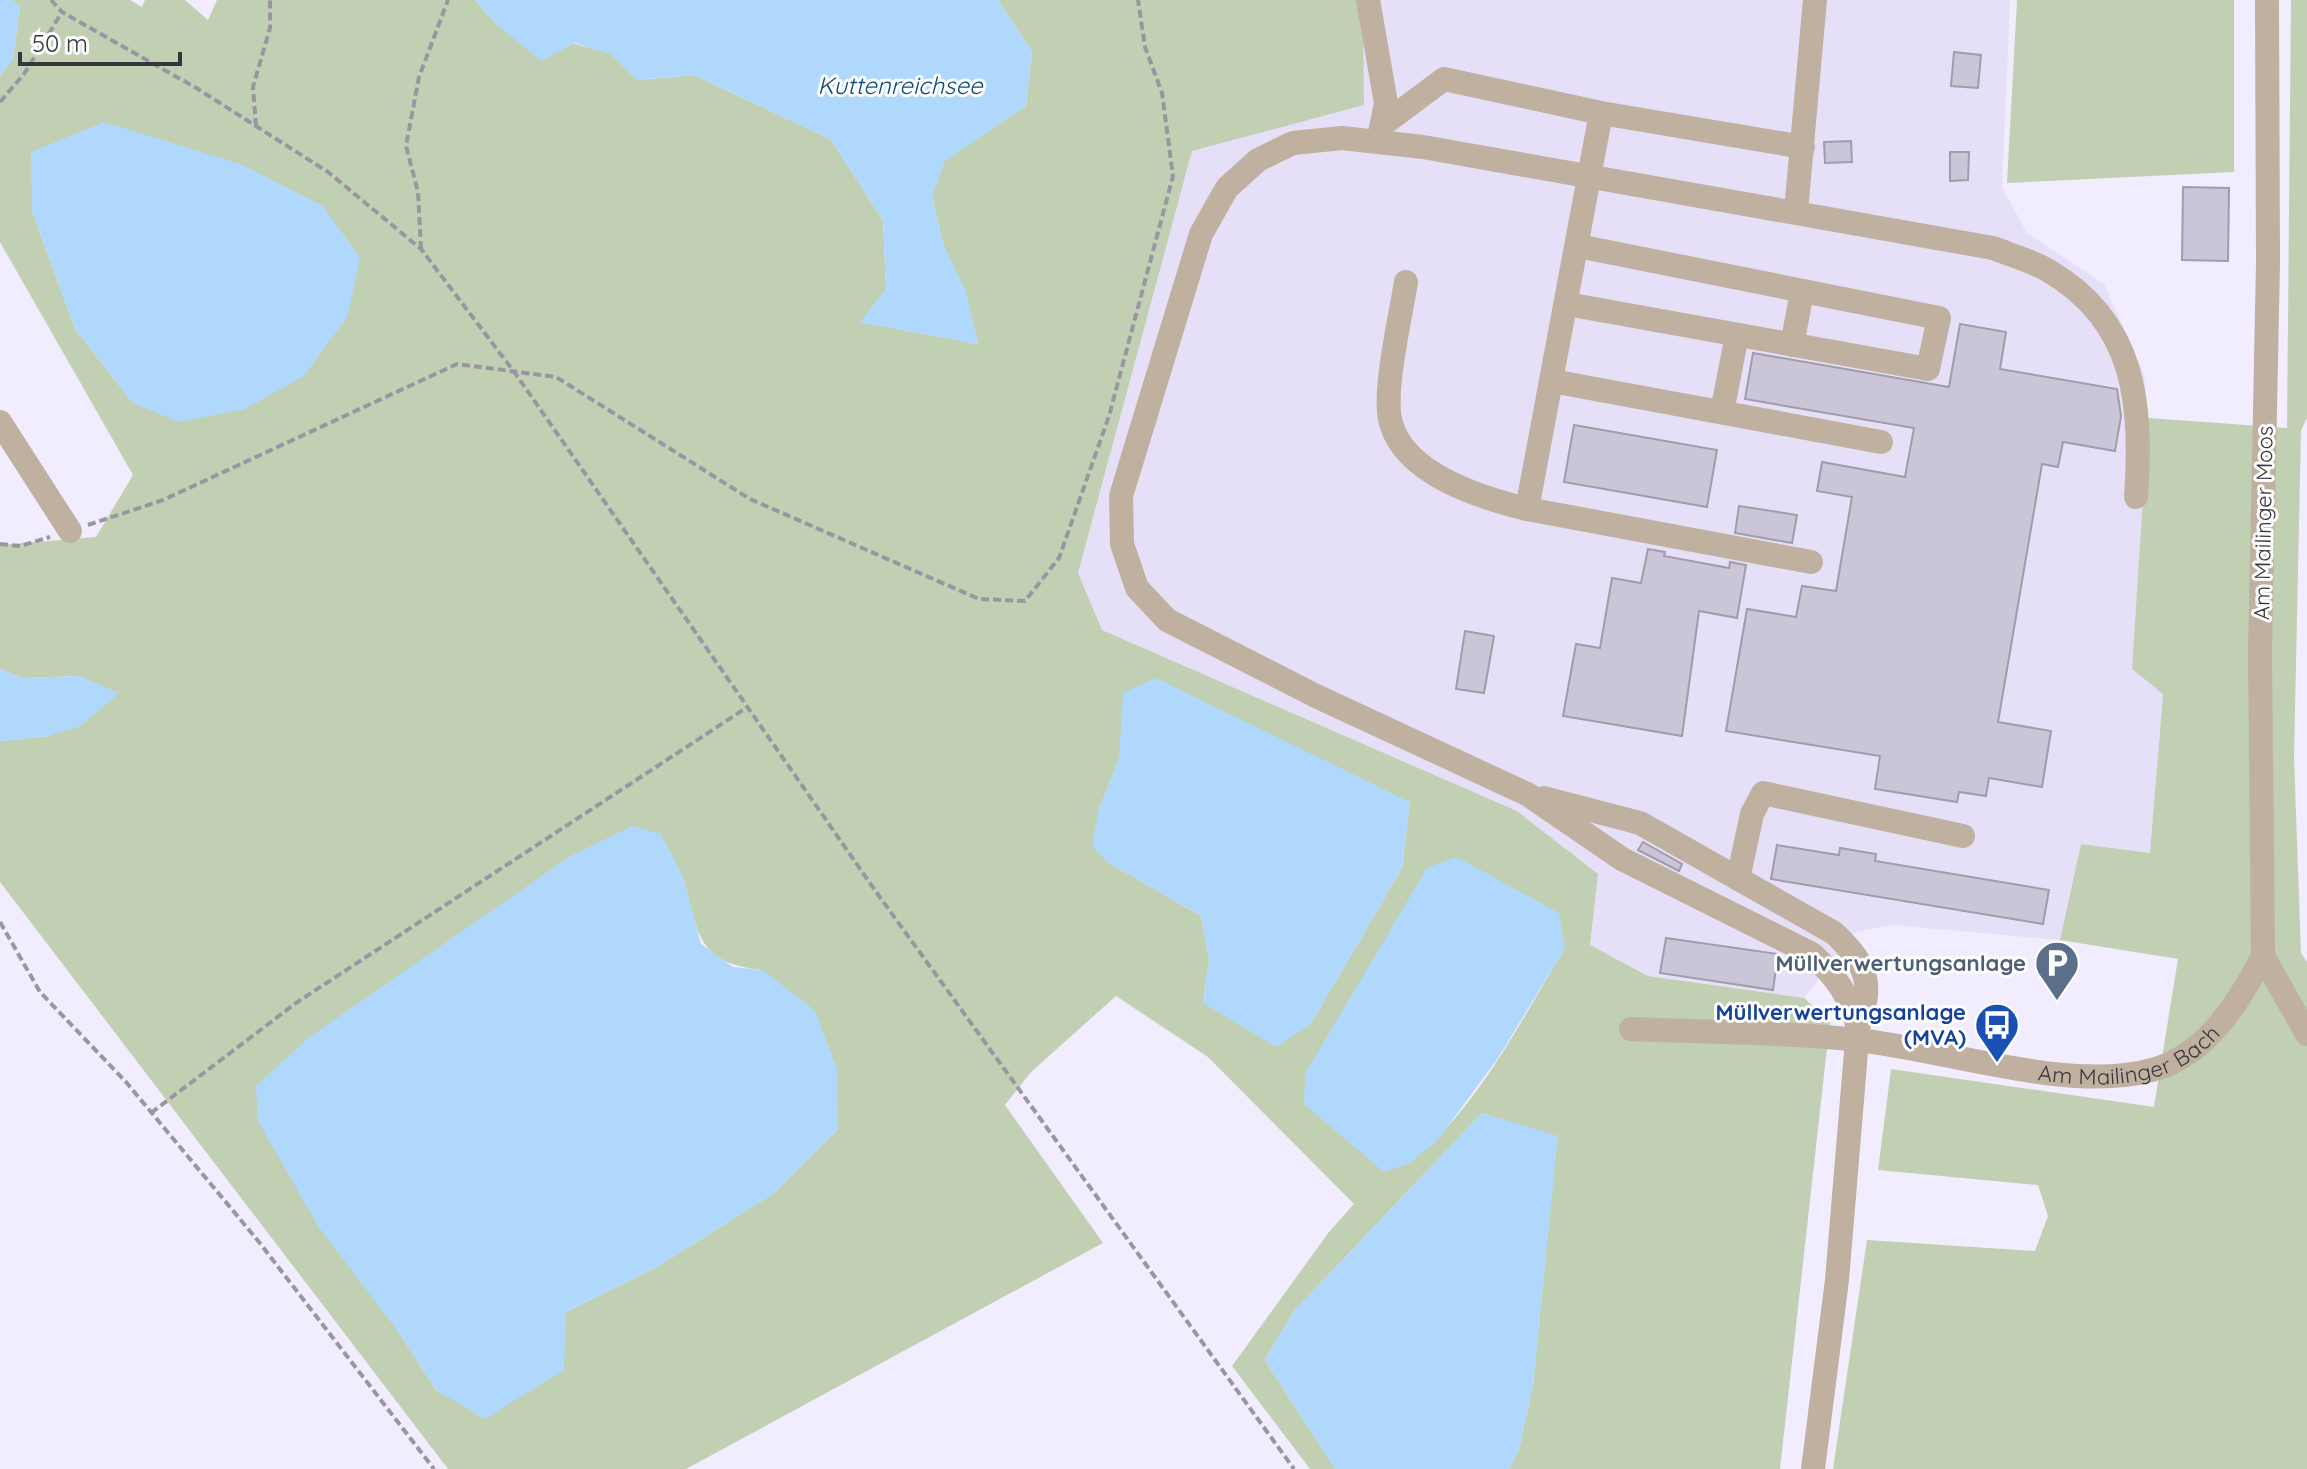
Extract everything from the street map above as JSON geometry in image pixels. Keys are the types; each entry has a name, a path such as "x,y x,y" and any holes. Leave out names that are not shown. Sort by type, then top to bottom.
{"street":[{"path":"1368,0 1386,103 1380,133"},
{"path":"1796,211 1815,0"},
{"name":"Am Mailinger Moos","path":"2267,0 2268,263 2260,654 2263,956 2307,1034"},
{"path":"1380,133 1444,79 1601,113 1803,147"},
{"path":"1527,509 1601,113"},
{"path":"1858,1034 1850,997 1837,978 1812,954 1622,859 1527,794 1316,696 1167,620 1137,588 1122,544 1121,496 1201,234 1227,188 1258,160 1293,143 1380,133 1591,177 1993,248 2048,270 2084,295 2107,323 2128,366 2138,409 2136,497"},
{"path":"1567,304 1928,369 1939,318 1578,246"},
{"path":"1406,282 1391,387 1390,423 1405,448 1430,471 1477,497 1527,509 1811,562"},
{"path":"1792,345 1802,292"},
{"path":"1722,412 1737,335"},
{"path":"1552,381 1881,442"},
{"path":"0,422 70,531"},
{"path":"1738,879 1752,814 1763,793 1963,836"},
{"path":"1527,794 1640,823 1834,933 1854,951 1866,978 1869,997 1858,1034 1837,1280 1813,1469"},
{"name":"Am Mailinger Bach","path":"1631,1029 1858,1034 2101,1079 2155,1070 2201,1043 2239,1003 2263,956"}],"path":[{"path":"51,0 62,12 328,172 421,249 515,373 746,708 1294,1469"},
{"path":"256,126 253,87 270,28 270,0"},
{"path":"421,249 418,192 406,146 419,77 448,0"},
{"path":"0,544 20,546 163,500 457,364 556,377 750,499 979,599 1025,601 1059,558 1104,430 1173,176 1162,93 1145,47 1138,0"},
{"path":"0,102 24,74 62,12"},
{"path":"151,1113 296,1003 746,708"},
{"path":"0,922 40,992 151,1113 259,1242 434,1469"}],"shaded area":[{"path":"1363,0 2010,0 2002,187 2027,233 2104,284 2144,374 2148,418 2132,669 2163,693 2150,854 2081,845 2060,940 1891,925 1856,932 1804,998 1648,976 1590,945 1598,874 1517,811 1102,630 1078,573 1192,150 1364,105"}],"green space":[{"path":"11,0 130,0 142,7 145,0 185,0 208,20 217,0 475,0 495,23 610,53 638,80 694,75 830,139 883,220 886,289 861,322 978,344 965,292 943,244 932,196 944,161 1026,106 1032,52 998,0 1363,0 1364,105 1192,151 1078,573 1102,630 1517,811 1598,874 1590,945 1648,976 1804,998 1830,1021 1780,1469 1509,1469 1519,1450 1533,1385 1546,1254 1482,1113 1294,1311 1265,1360 1335,1469 1310,1469 1232,1366 1329,1232 1354,1204 1208,1057 1116,996 1031,1072 1005,1105 1103,1243 686,1469 448,1469 0,882 0,741 48,736 80,676 22,678 0,669 0,545 96,537 133,475 0,242 0,76 13,59 20,6","holes":["32,211 133,403 75,329","1119,759 1410,802 1402,868 1310,1025 1203,1003 1209,961 1201,916 1106,861 1098,812","683,877 698,930 712,953 724,961 763,970 838,1129 774,1193 657,1267 566,1312 437,1391 397,1330","1565,948 1496,1064 1455,1118 1408,1164"]},
{"path":"2017,0 2234,0 2234,172 2007,183"},
{"path":"2291,0 2307,0 2307,418 2301,430 2294,757 2301,953 2307,962 2307,1469 1833,1469 1867,1240 2035,1251 2048,1216 2038,1185 1878,1170 1891,1069 2154,1107 2178,959 2060,940 2081,844 2150,853 2163,694 2132,669 2148,418 2287,428"}],"water":[{"path":"0,0 11,0 20,6 13,59 0,76"},
{"name":"Kuttenreichsee","path":"475,0 998,0 1032,52 1026,106 945,161 932,196 943,244 966,292 978,344 860,322 886,289 883,220 830,139 694,75 637,80 610,54 575,43 541,61 495,23"},
{"path":"104,122 240,164 323,206 360,258 347,317 304,376 245,409 179,422 133,403 75,329 32,211 31,152"},
{"path":"0,669 22,678 80,676 119,693 81,726 48,736 0,741"},
{"path":"1156,678 1410,802 1402,868 1310,1025 1276,1047 1203,1003 1209,961 1201,916 1106,861 1092,846 1098,812 1119,759 1123,693"},
{"path":"632,826 661,834 683,877 701,944 733,967 763,970 815,1011 837,1069 838,1129 774,1193 657,1267 566,1312 564,1370 485,1419 437,1391 397,1330 318,1226 258,1121 256,1086 308,1038 569,857"},
{"path":"1457,857 1559,913 1565,948 1498,1058 1436,1142 1408,1164 1384,1172 1304,1104 1305,1074 1427,868"},
{"path":"1482,1113 1558,1136 1533,1385 1519,1450 1509,1469 1335,1469 1265,1360 1294,1311"}],"building":[{"path":"1954,52 1981,55 1978,88 1951,86"},
{"path":"1851,141 1852,162 1825,163 1824,142"},
{"path":"1950,152 1969,152 1968,180 1950,181"},
{"path":"2183,187 2229,188 2228,261 2182,260"},
{"path":"1960,324 2006,332 2000,369 2117,389 2121,416 2115,451 2063,442 2058,467 2042,464 1998,722 2051,731 2042,787 1989,778 1986,796 1959,792 1957,802 1875,789 1880,756 1726,731 1747,609 1796,617 1802,586 1836,591 1852,497 1817,491 1822,462 1905,477 1914,428 1745,399 1753,353 1949,387"},
{"path":"1574,425 1717,450 1707,507 1564,482"},
{"path":"1739,506 1797,515 1792,543 1735,533"},
{"path":"1648,549 1665,552 1664,556 1729,568 1730,562 1746,565 1737,618 1699,611 1682,736 1563,716 1576,644 1600,648 1612,578 1641,583"},
{"path":"1465,631 1494,636 1484,693 1456,689"},
{"path":"1643,842 1682,864 1679,871 1638,850"},
{"path":"1777,845 1839,855 1840,848 1876,854 1875,861 2049,890 2043,924 1771,879"},
{"path":"1666,938 1778,954 1773,990 1660,973"}],"place":[{"name":"Müllverwertungsanlage","path":"2057,1002"},
{"name":"Müllverwertungsanlage (MVA)","path":"1997,1064"}]}
